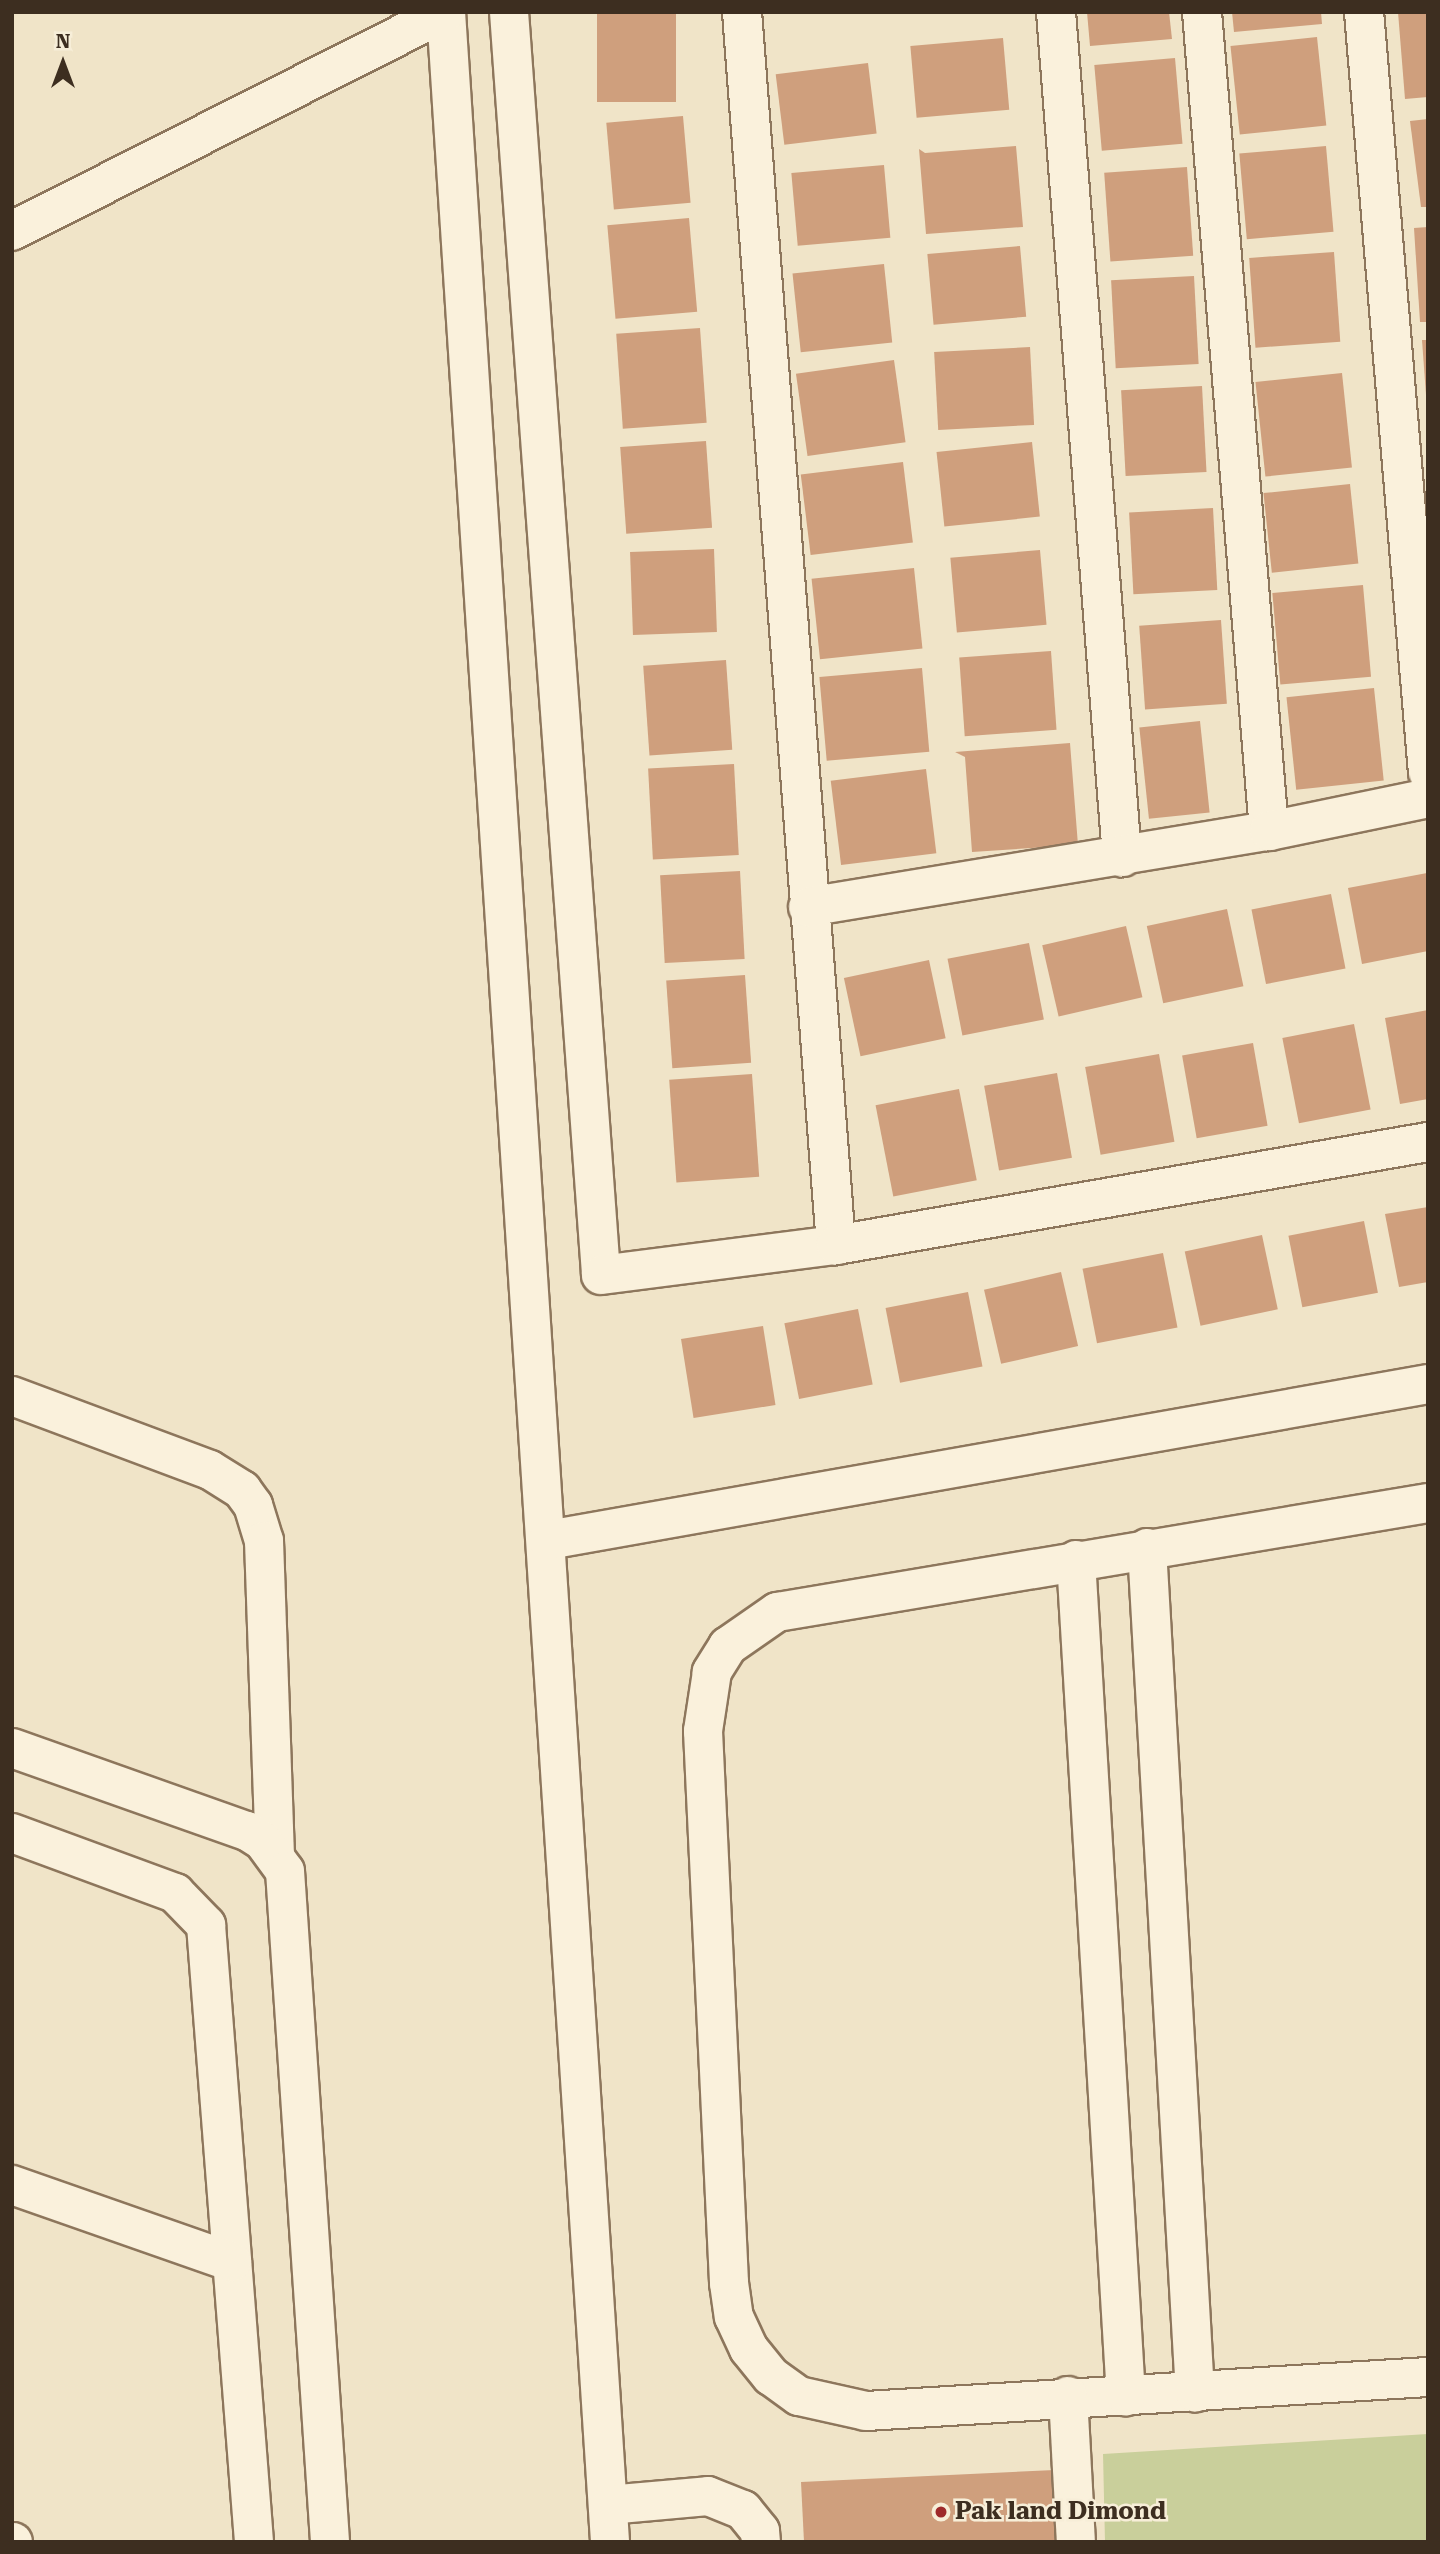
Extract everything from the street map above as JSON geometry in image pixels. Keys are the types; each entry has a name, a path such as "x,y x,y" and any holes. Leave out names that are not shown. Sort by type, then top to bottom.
{"street":[{"path":"12,231 446,12 548,1540 609,2523 708,2496 744,2510 760,2531 761,2542"},
{"path":"509,12 601,1275 836,1245 1428,1142"},
{"path":"742,12 808,907 836,1245"},
{"path":"1056,12 1122,857"},
{"path":"1202,12 1269,831"},
{"path":"1364,12 1428,772"},
{"path":"808,907 1122,857 1269,831 1428,798"},
{"path":"548,1540 1428,1384"},
{"path":"12,1396 210,1470 242,1490 253,1505 264,1541 275,1853 289,1890 330,2542"},
{"path":"1428,1503 1146,1548 777,1612 743,1633 712,1672 703,1731 729,2283 734,2318 749,2349 799,2396 831,2408 866,2411 1068,2396 1126,2397 1428,2377"},
{"path":"1146,1548 1195,2393"},
{"path":"1076,1560 1126,2397"},
{"path":"12,1748 247,1832 275,1853"},
{"path":"12,1833 176,1892 206,1925 254,2542"},
{"path":"12,2185 232,2262"},
{"path":"1068,2396 1076,2542"}],"green space":[{"path":"1428,2434 1428,2542 1105,2542 1103,2454"}],"building":[{"path":"597,12 676,12 676,102 597,102"},
{"path":"1087,12 1169,12 1172,39 1090,46"},
{"path":"1232,12 1321,12 1322,24 1234,32"},
{"path":"1398,12 1428,12 1428,97 1405,99"},
{"path":"1317,37 1326,126 1240,135 1230,46"},
{"path":"1003,38 1009,110 917,118 910,46"},
{"path":"1175,58 1182,144 1102,151 1094,65"},
{"path":"868,63 877,133 784,145 776,74"},
{"path":"683,116 691,203 614,209 606,123"},
{"path":"1428,119 1428,207 1421,207 1410,121"},
{"path":"1016,146 1023,227 926,234 919,149 925,153"},
{"path":"1326,146 1333,232 1247,239 1239,154"},
{"path":"884,165 890,238 798,246 791,173"},
{"path":"1187,167 1193,256 1110,262 1104,173"},
{"path":"689,218 697,312 616,319 607,225"},
{"path":"1428,227 1428,322 1420,322 1414,228"},
{"path":"1020,246 1026,317 934,325 927,254"},
{"path":"1334,252 1340,342 1255,348 1249,258"},
{"path":"884,264 892,343 801,352 793,274"},
{"path":"1194,276 1199,364 1116,368 1111,280"},
{"path":"700,328 707,423 623,429 616,334"},
{"path":"1422,340 1428,340 1428,395 1426,395"},
{"path":"1030,347 1034,425 938,430 934,352"},
{"path":"894,360 906,442 808,456 796,374"},
{"path":"1342,373 1352,467 1265,477 1255,382"},
{"path":"1202,386 1207,472 1126,476 1121,390"},
{"path":"706,441 712,528 626,534 620,447"},
{"path":"1032,442 1040,517 944,527 937,452"},
{"path":"903,462 913,542 811,555 801,475"},
{"path":"1350,484 1358,564 1272,573 1263,493"},
{"path":"1213,508 1217,590 1133,594 1129,512"},
{"path":"714,549 717,632 633,635 630,552"},
{"path":"1040,550 1047,625 957,633 950,558"},
{"path":"914,568 922,649 820,659 812,579"},
{"path":"1363,585 1371,677 1280,685 1272,593"},
{"path":"1221,620 1227,704 1145,710 1139,626"},
{"path":"1051,651 1057,730 965,736 959,657"},
{"path":"726,660 732,750 649,756 643,666"},
{"path":"922,668 929,752 827,761 819,677"},
{"path":"1374,688 1384,780 1296,790 1286,697"},
{"path":"1200,721 1210,812 1149,819 1139,727"},
{"path":"1070,743 1078,845 972,852 965,757 955,752"},
{"path":"734,764 739,855 653,859 648,769"},
{"path":"926,769 936,853 841,865 831,781"},
{"path":"740,871 745,959 665,963 660,875"},
{"path":"1427,873 1428,951 1362,964 1348,888"},
{"path":"1331,894 1346,969 1266,984 1251,909"},
{"path":"1227,909 1243,986 1163,1003 1147,926"},
{"path":"1126,926 1142,997 1059,1016 1042,945"},
{"path":"1029,943 1044,1020 962,1035 948,959"},
{"path":"929,960 946,1038 861,1056 844,978"},
{"path":"745,975 751,1063 672,1068 666,981"},
{"path":"1428,1010 1428,1099 1400,1104 1385,1018"},
{"path":"1354,1024 1371,1109 1299,1123 1282,1038"},
{"path":"1253,1043 1268,1126 1197,1138 1182,1056"},
{"path":"1159,1054 1174,1142 1101,1155 1085,1067"},
{"path":"1057,1073 1072,1158 999,1171 984,1086"},
{"path":"752,1074 759,1177 676,1183 669,1080"},
{"path":"959,1089 977,1180 893,1197 876,1105"},
{"path":"1428,1207 1428,1282 1399,1287 1385,1214"},
{"path":"1364,1221 1378,1293 1302,1307 1288,1236"},
{"path":"1262,1235 1278,1309 1201,1326 1185,1251"},
{"path":"1163,1253 1178,1328 1097,1343 1083,1269"},
{"path":"1061,1272 1078,1346 1001,1364 984,1290"},
{"path":"968,1292 983,1367 900,1383 886,1308"},
{"path":"858,1309 873,1385 799,1399 784,1323"},
{"path":"763,1326 776,1405 694,1418 681,1339"},
{"name":"Pak land Dimond","path":"1077,2469 1080,2542 804,2542 801,2482"}],"place":[{"name":"Pak land Dimond","path":"941,2512"}]}
